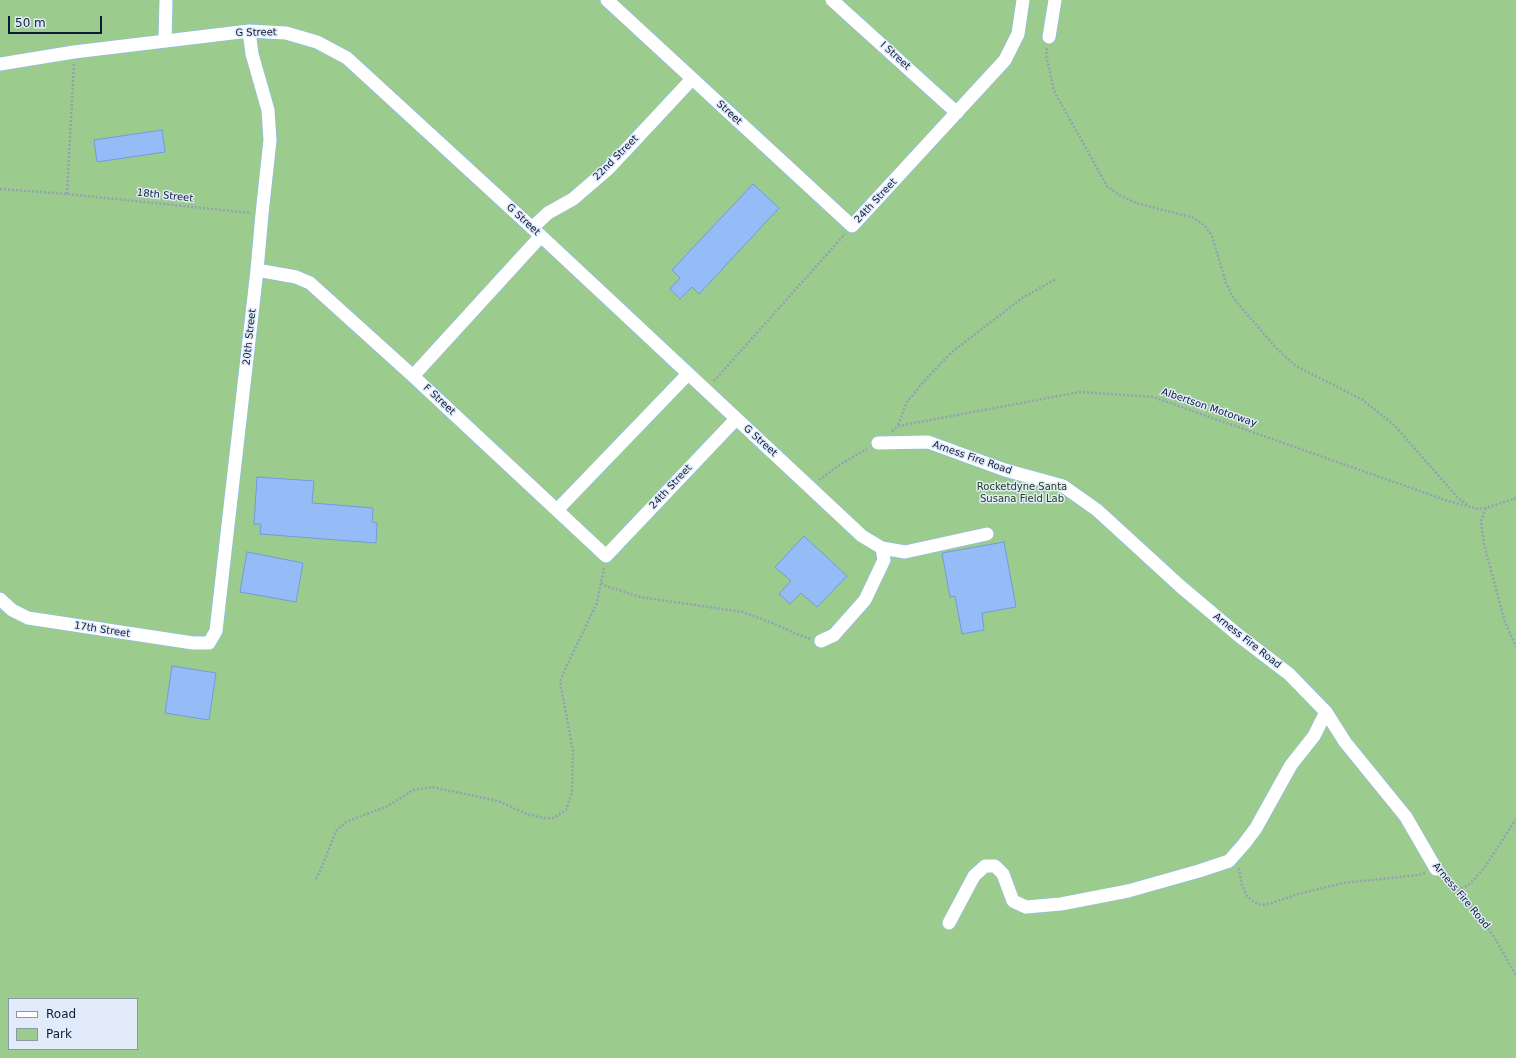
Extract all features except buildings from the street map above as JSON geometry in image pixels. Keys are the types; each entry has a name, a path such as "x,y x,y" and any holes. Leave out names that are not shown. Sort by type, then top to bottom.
{"lane":[{"path":"165,41 166,0"},
{"name":"Street","path":"607,0 852,226"},
{"name":"I Street","path":"832,0 957,113"},
{"name":"24th Street","path":"852,226 1005,60 1018,34 1023,0"},
{"path":"1049,38 1055,0"},
{"name":"G Street","path":"0,64 74,52 249,31 286,33 317,42 347,58 537,232 705,391 862,536 882,548 905,552 987,534"},
{"name":"20th Street","path":"210,643 216,631 257,270 270,140 268,110 252,54 249,31"},
{"name":"22nd Street","path":"413,376 537,232 548,213 573,199 609,168 692,79"},
{"name":"F Street","path":"257,270 296,277 310,283 413,376 606,556"},
{"path":"557,510 688,374"},
{"name":"24th Street","path":"606,556 736,419"},
{"name":"Arness Fire Road","path":"878,443 928,442 1005,470 1063,486 1097,510 1192,596 1238,635 1289,674 1326,712 1345,742 1406,817 1436,869"},
{"path":"821,641 834,636 865,600 884,560 882,548"},
{"name":"17th Street","path":"0,601 12,610 28,618 193,643 210,643"},
{"path":"949,923 974,876 985,866 995,866 1003,874 1013,901 1026,907 1061,904 1128,891 1229,861 1256,828 1291,765 1314,736 1326,712"}],"path":[{"path":"1049,38 1046,55 1054,91 1107,186 1119,195 1136,203 1194,218 1205,226 1212,236 1226,283 1234,299 1277,349 1296,366 1363,400 1395,426 1458,498 1470,507"},
{"path":"66,194 74,52"},
{"name":"18th Street","path":"0,189 66,194 262,214"},
{"name":"24th Street","path":"705,391 852,226"},
{"path":"898,426 907,402 925,380 952,352 1022,298 1056,280"},
{"name":"Albertson Motorway","path":"810,487 841,464 878,443 898,426 1080,392 1153,397 1448,501 1478,509 1486,508 1516,498"},
{"path":"1486,508 1481,521 1484,544 1504,619 1516,647"},
{"path":"316,879 336,832 346,822 388,806 413,790 432,787 491,799 527,814 543,818 554,818 566,810 572,793 573,751 560,681 598,603 606,556"},
{"path":"601,583 640,597 743,612 808,639 821,641"},
{"path":"1458,891 1471,883 1485,867 1516,819"},
{"path":"1236,852 1242,885 1247,896 1254,902 1261,905 1343,883 1418,875 1436,869"},
{"name":"Arness Fire Road","path":"1436,869 1451,881 1493,935 1516,975"}],"green space":[{"name":"Rocketdyne Santa Susana Field Lab","path":"0,0 1516,0 1516,1058 0,1058"}]}
